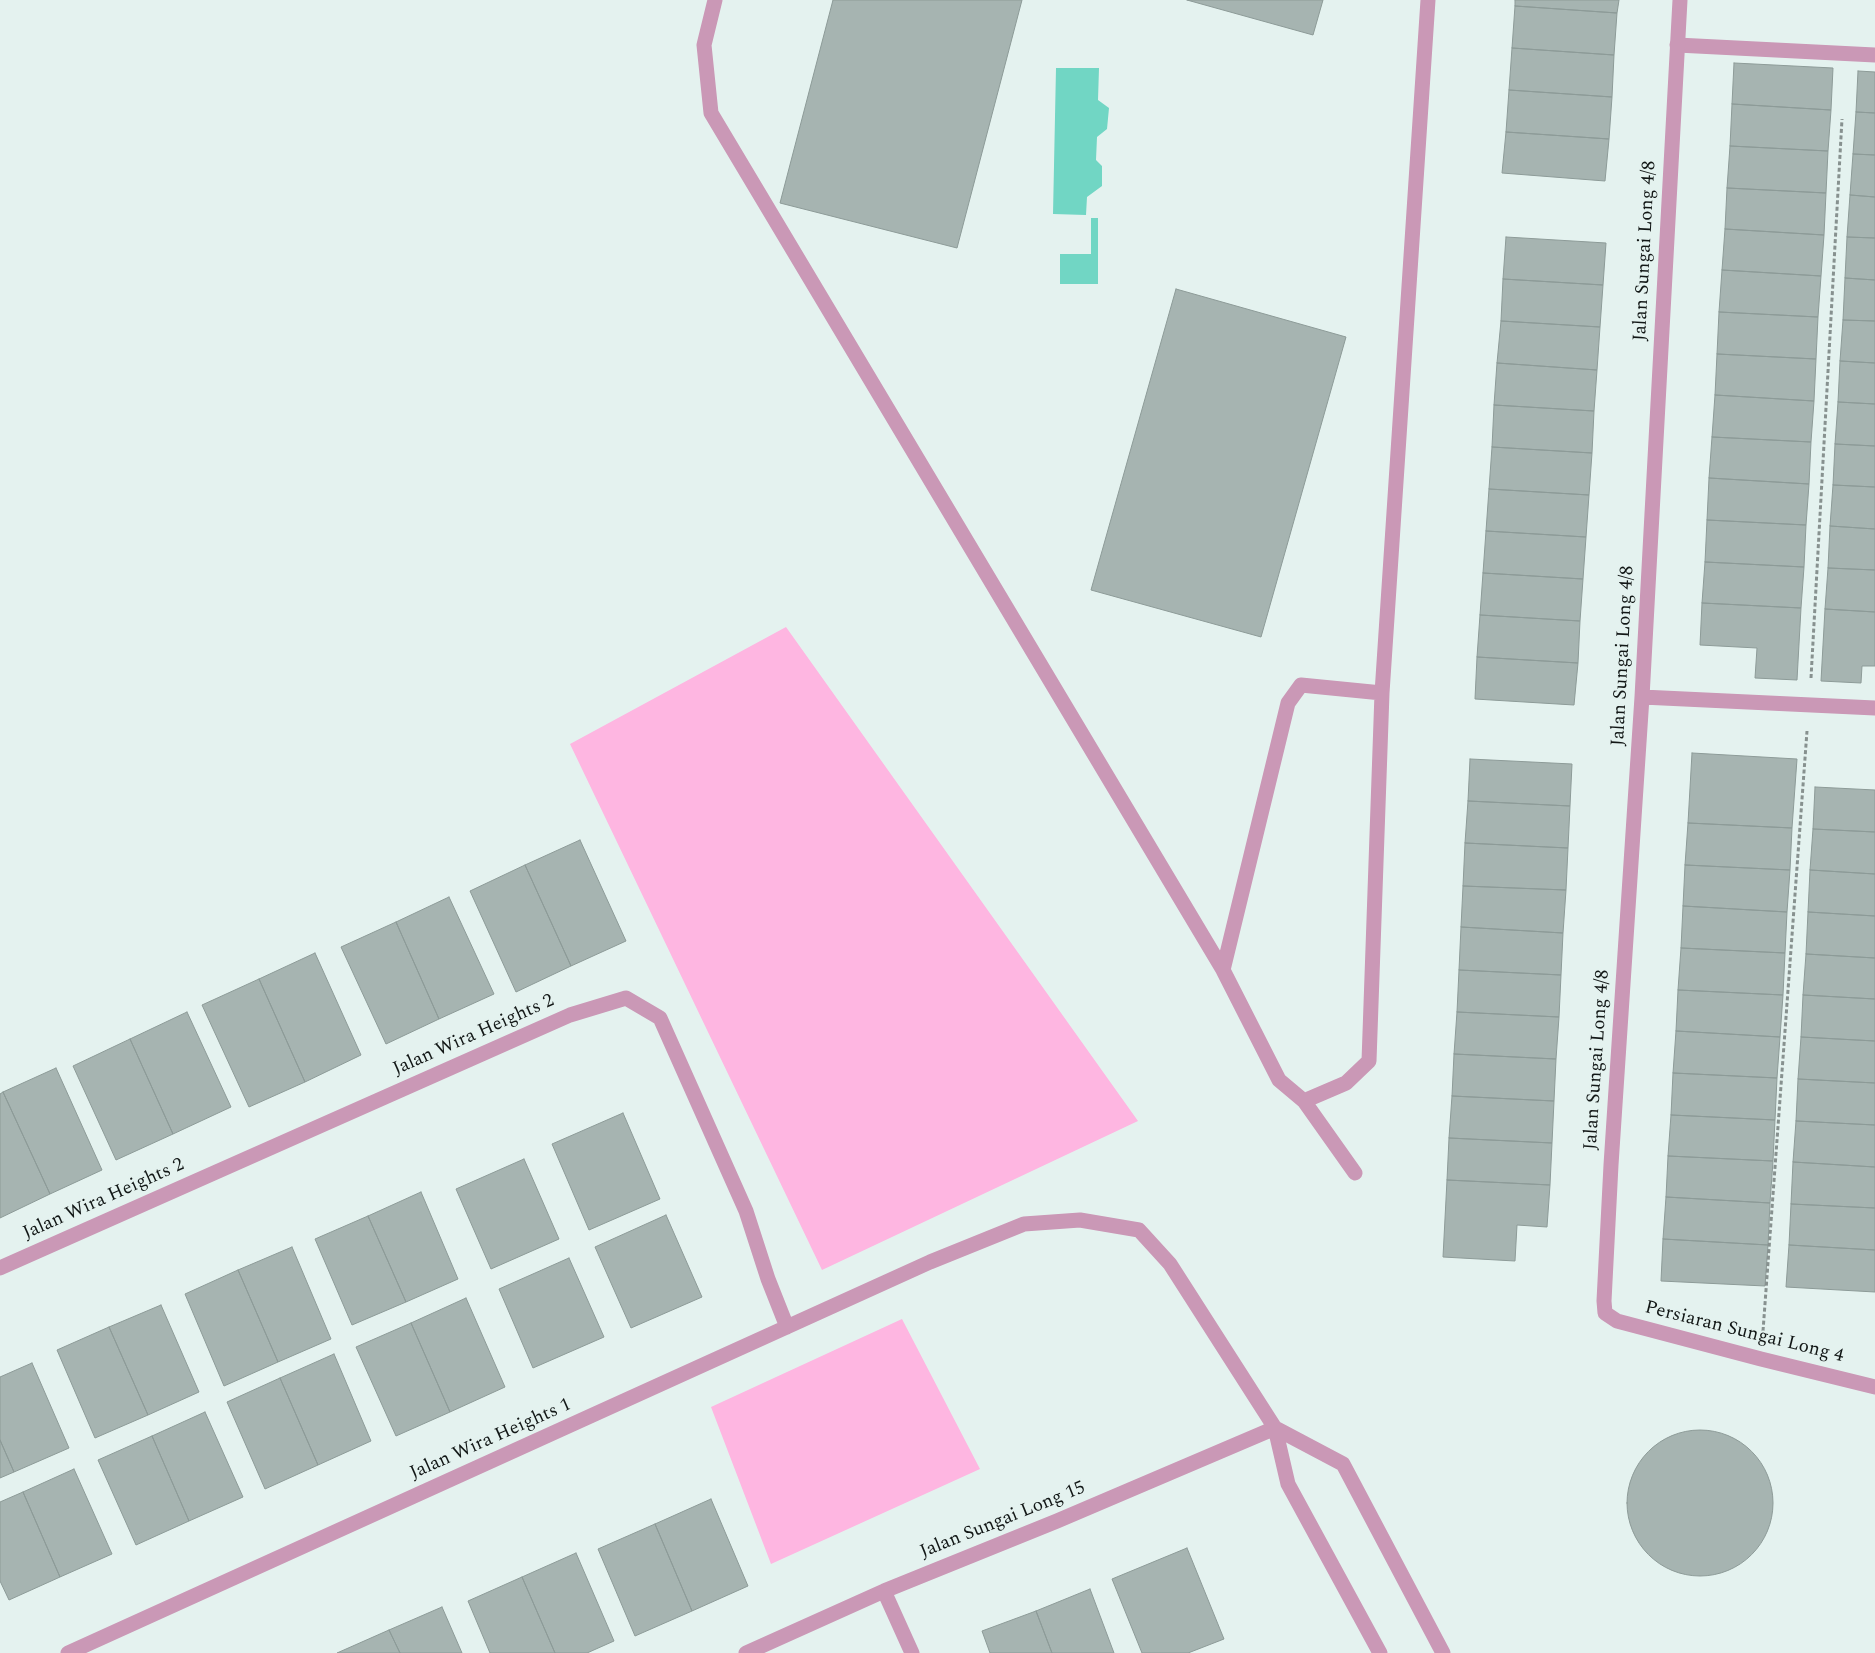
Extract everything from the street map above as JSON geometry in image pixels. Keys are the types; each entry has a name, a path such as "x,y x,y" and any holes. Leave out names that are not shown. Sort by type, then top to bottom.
{"street":[{"path":"715,0 704,45 711,113 1223,970 1279,1080 1304,1101 1354,1173"},
{"path":"1304,1101 1346,1083 1369,1061 1382,692 1428,0"},
{"name":"Jalan Sungai Long 4/8","path":"1605,1313 1611,1165 1642,698 1680,0"},
{"path":"1677,45 1875,55"},
{"path":"1223,970 1288,703 1301,685 1382,692"},
{"path":"1642,698 1875,708"},
{"name":"Jalan Wira Heights 2","path":"0,1268 570,1015 626,998 660,1018 746,1212 768,1279 787,1326"},
{"name":"Jalan Wira Heights 1","path":"68,1653 787,1326 930,1262 1024,1224 1080,1220 1139,1230 1170,1264 1275,1428"},
{"name":"Persiaran Sungai Long 4","path":"1605,1313 1617,1321 1875,1387"},
{"path":"1275,1428 1288,1484 1380,1653"},
{"path":"1275,1428 1343,1464 1443,1653"},
{"name":"Jalan Sungai Long 15","path":"746,1653 884,1591 1058,1521 1275,1428"},
{"path":"884,1591 912,1653"}],"path":[{"path":"1761,1359 1809,705 1842,119"}],"shaded area":[{"path":"1056,68 1099,68 1098,100 1109,108 1107,129 1097,137 1096,160 1102,166 1102,186 1087,197 1086,215 1053,214"},
{"path":"1091,218 1098,218 1098,284 1060,284 1060,254 1091,254"},
{"path":"786,627 1138,1121 822,1270 570,744"},
{"path":"902,1319 980,1469 771,1564 711,1407"}],"building":[{"path":"833,0 1022,0 957,248 780,203"},
{"path":"1187,0 1323,0 1313,35"},
{"path":"1515,0 1619,0 1617,13 1515,6"},
{"path":"1515,6 1617,13 1614,55 1512,48"},
{"path":"1512,48 1614,55 1612,97 1509,90"},
{"path":"1734,63 1833,68 1831,110 1732,104"},
{"path":"1858,71 1875,72 1875,113 1856,112"},
{"path":"1509,90 1612,97 1609,139 1506,132"},
{"path":"1732,104 1831,110 1828,151 1730,146"},
{"path":"1856,112 1875,113 1875,155 1853,154"},
{"path":"1506,132 1609,139 1605,181 1502,173"},
{"path":"1730,146 1828,151 1826,193 1727,188"},
{"path":"1853,154 1875,155 1875,197 1850,195"},
{"path":"1727,188 1826,193 1824,235 1725,229"},
{"path":"1850,195 1875,197 1875,238 1847,237"},
{"path":"1725,229 1824,235 1821,276 1722,270"},
{"path":"1506,237 1606,243 1603,285 1503,279"},
{"path":"1847,237 1875,238 1875,280 1845,278"},
{"path":"1722,270 1821,276 1818,317 1719,312"},
{"path":"1845,278 1875,280 1875,321 1843,320"},
{"path":"1503,279 1603,285 1600,327 1501,321"},
{"path":"1176,289 1346,337 1261,637 1091,590"},
{"path":"1719,312 1818,317 1816,359 1717,354"},
{"path":"1843,320 1875,321 1875,363 1840,361"},
{"path":"1501,321 1600,327 1597,370 1497,363"},
{"path":"1717,354 1816,359 1814,401 1715,395"},
{"path":"1840,361 1875,363 1875,404 1838,402"},
{"path":"1497,363 1597,370 1594,411 1494,405"},
{"path":"1715,395 1814,401 1811,442 1712,437"},
{"path":"1838,402 1875,404 1875,446 1835,444"},
{"path":"1494,405 1594,411 1592,453 1492,447"},
{"path":"1712,437 1811,442 1809,484 1709,478"},
{"path":"1835,444 1875,446 1875,487 1833,485"},
{"path":"1492,447 1592,453 1589,495 1489,489"},
{"path":"1709,478 1809,484 1806,525 1707,520"},
{"path":"1833,485 1875,487 1875,529 1830,526"},
{"path":"1489,489 1589,495 1586,537 1486,531"},
{"path":"1707,520 1806,525 1804,567 1705,562"},
{"path":"1830,526 1875,529 1875,570 1828,568"},
{"path":"1486,531 1586,537 1583,579 1483,573"},
{"path":"1705,562 1804,567 1801,608 1702,603"},
{"path":"1828,568 1875,570 1875,612 1825,609"},
{"path":"1483,573 1583,579 1580,621 1480,615"},
{"path":"1702,603 1801,608 1797,680 1755,678 1757,648 1700,645"},
{"path":"1825,609 1875,612 1875,666 1862,666 1861,683 1821,681"},
{"path":"1480,615 1580,621 1578,663 1477,657"},
{"path":"1477,657 1578,663 1574,705 1475,699"},
{"path":"1692,753 1797,759 1792,828 1688,823"},
{"path":"1470,759 1572,764 1570,806 1468,801"},
{"path":"1815,787 1875,790 1875,832 1813,829"},
{"path":"1468,801 1570,806 1568,848 1465,843"},
{"path":"1688,823 1792,828 1790,870 1685,865"},
{"path":"1813,829 1875,832 1875,874 1810,870"},
{"path":"580,840 626,941 571,966 525,865"},
{"path":"1465,843 1568,848 1566,890 1463,886"},
{"path":"525,865 571,966 516,992 470,891"},
{"path":"1685,865 1790,870 1787,912 1683,906"},
{"path":"1810,870 1875,874 1875,916 1808,912"},
{"path":"1463,886 1566,890 1563,933 1461,927"},
{"path":"449,897 494,994 439,1019 396,922"},
{"path":"1683,906 1787,912 1785,953 1681,948"},
{"path":"1808,912 1875,916 1875,958 1806,954"},
{"path":"396,922 439,1019 386,1044 341,947"},
{"path":"1461,927 1563,933 1561,975 1459,970"},
{"path":"1681,948 1785,953 1783,995 1678,990"},
{"path":"315,953 361,1055 305,1082 259,979"},
{"path":"1806,954 1875,958 1875,999 1803,995"},
{"path":"1459,970 1561,975 1559,1017 1457,1012"},
{"path":"259,979 305,1082 249,1107 202,1005"},
{"path":"1678,990 1783,995 1780,1037 1676,1031"},
{"path":"1803,995 1875,999 1875,1041 1801,1037"},
{"path":"187,1012 231,1107 173,1134 130,1039"},
{"path":"1457,1012 1559,1017 1556,1059 1454,1054"},
{"path":"1676,1031 1780,1037 1777,1078 1673,1073"},
{"path":"1801,1037 1875,1041 1875,1083 1798,1079"},
{"path":"130,1039 173,1134 116,1160 73,1066"},
{"path":"1454,1054 1556,1059 1554,1101 1452,1096"},
{"path":"56,1068 102,1170 50,1194 3,1092"},
{"path":"1673,1073 1777,1078 1775,1120 1671,1115"},
{"path":"1798,1079 1875,1083 1875,1125 1796,1121"},
{"path":"3,1092 50,1194 0,1218 0,1094"},
{"path":"1452,1096 1554,1101 1552,1143 1449,1138"},
{"path":"623,1113 660,1199 589,1230 552,1144"},
{"path":"1671,1115 1775,1120 1773,1161 1668,1156"},
{"path":"1796,1121 1875,1125 1875,1167 1793,1162"},
{"path":"1449,1138 1552,1143 1550,1185 1447,1180"},
{"path":"1668,1156 1773,1161 1770,1203 1666,1197"},
{"path":"524,1159 559,1239 491,1269 456,1189"},
{"path":"1793,1162 1875,1167 1875,1208 1791,1204"},
{"path":"1447,1180 1550,1185 1547,1227 1517,1225 1515,1261 1443,1257"},
{"path":"421,1192 458,1279 406,1302 368,1216"},
{"path":"1666,1197 1770,1203 1768,1245 1663,1239"},
{"path":"1791,1204 1875,1208 1875,1250 1789,1245"},
{"path":"666,1215 702,1297 631,1328 595,1247"},
{"path":"368,1216 406,1302 352,1325 315,1239"},
{"path":"1663,1239 1768,1245 1765,1286 1661,1281"},
{"path":"1789,1245 1875,1250 1875,1292 1786,1287"},
{"path":"292,1247 331,1339 278,1362 238,1270"},
{"path":"569,1258 604,1337 533,1368 499,1289"},
{"path":"238,1270 278,1362 224,1386 185,1294"},
{"path":"466,1298 505,1387 450,1412 411,1323"},
{"path":"161,1305 199,1392 148,1415 109,1327"},
{"path":"411,1323 450,1412 396,1436 356,1347"},
{"path":"109,1327 148,1415 95,1438 57,1350"},
{"path":"334,1354 371,1441 318,1465 280,1378"},
{"path":"32,1363 69,1448 14,1472 0,1440 0,1377"},
{"path":"280,1378 318,1465 265,1489 227,1402"},
{"path":"205,1412 243,1497 189,1521 152,1436"},
{"path":"1700,1430 1728,1436 1751,1452 1767,1475 1773,1503 1767,1531 1751,1554 1728,1570 1700,1576 1672,1570 1649,1554 1633,1531 1627,1503 1633,1475 1649,1452 1672,1436"},
{"path":"152,1436 189,1521 136,1545 98,1460"},
{"path":"0,1440 14,1472 0,1478"},
{"path":"74,1469 112,1554 60,1577 23,1492"},
{"path":"23,1492 60,1577 9,1600 0,1581 0,1502"},
{"path":"711,1499 748,1586 692,1611 655,1524"},
{"path":"655,1524 692,1611 635,1636 598,1549"},
{"path":"1187,1548 1224,1639 1188,1653 1142,1653 1112,1579"},
{"path":"576,1553 614,1641 587,1653 555,1653 522,1577"},
{"path":"522,1577 555,1653 490,1653 468,1601"},
{"path":"1090,1589 1114,1653 1052,1653 1036,1611"},
{"path":"442,1607 462,1653 400,1653 389,1630"},
{"path":"1036,1611 1052,1653 990,1653 982,1631"},
{"path":"389,1630 400,1653 337,1653"}]}
